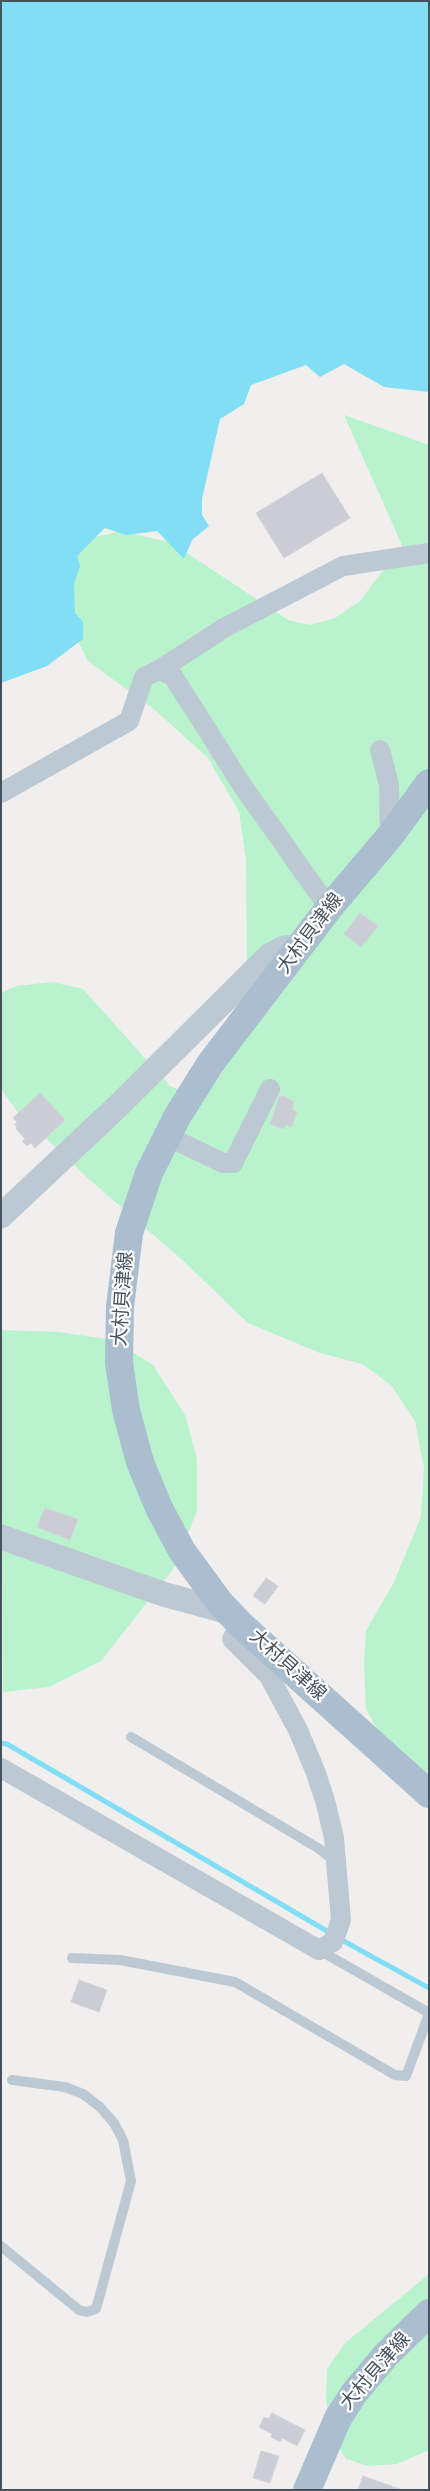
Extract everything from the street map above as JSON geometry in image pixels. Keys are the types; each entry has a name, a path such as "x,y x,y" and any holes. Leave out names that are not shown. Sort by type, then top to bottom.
{"main road":[{"name":"大村貝津線","path":"429,783 390,836 329,908 210,1064 167,1136 149,1174 129,1233 120,1307 119,1363 126,1410 140,1462 159,1508 182,1551 235,1619 429,1794"},
{"name":"大村貝津線","path":"307,2490 338,2418 355,2392 386,2356 429,2314"}],"street":[{"path":"1,793 129,721 144,677 159,670 224,628 343,566 429,553"},
{"path":"159,670 174,676 242,785 329,908"},
{"path":"380,750 390,786 390,836"},
{"path":"1,1216 118,1106 268,956 284,948 300,947"},
{"path":"167,1136 223,1163 233,1163 270,1088"},
{"path":"1,1537 235,1619 232,1639 268,1676 298,1730 316,1773 326,1804 336,1862 341,1920 333,1942 320,1950 1,1768"}],"lane":[{"path":"131,1737 318,1848 336,1862"},
{"path":"72,1958 120,1960 235,1982 395,2075 406,2076 429,2014 320,1950"},
{"path":"1,2246 79,2310 87,2312 96,2309 131,2181 123,2140 114,2123 100,2107 82,2094 65,2087 12,2080"}],"green space":[{"path":"344,415 429,445 429,1791 390,1752 366,1709 364,1664 366,1631 394,1582 421,1517 424,1468 415,1421 391,1385 362,1364 320,1353 248,1323 180,1258 91,1181 17,1111 1,1089 1,993 16,986 52,982 83,989 170,1086 187,1093 214,1082 235,1053 247,980 246,859 239,812 208,758 155,710 88,661 69,623 76,549 92,538 121,531 172,543 288,620 310,625 335,618 360,601 402,545"},
{"path":"1,1330 58,1332 114,1340 153,1365 185,1415 197,1459 197,1511 174,1568 101,1661 49,1687 3,1692"},
{"path":"429,2274 429,2450 397,2464 368,2466 346,2459 330,2432 326,2399 327,2369 345,2343"}],"water":[{"path":"1,1 429,1 429,392 384,387 344,364 320,377 306,365 251,385 244,404 220,419 202,499 202,515 209,526 192,540 184,559 157,531 126,535 105,528 77,556 80,566 74,584 75,613 83,622 83,639 47,666 1,683"}],"building":[{"path":"322,473 350,518 284,558 256,513"},
{"path":"360,913 378,926 361,947 344,934"},
{"path":"40,1093 65,1120 35,1148 31,1143 27,1146 22,1141 25,1139 16,1129 15,1124 17,1122 13,1118"},
{"path":"283,1096 294,1102 292,1110 297,1112 292,1127 285,1125 284,1129 270,1124 279,1097"},
{"path":"45,1508 78,1519 70,1540 37,1527"},
{"path":"266,1578 278,1586 265,1604 253,1596"},
{"path":"79,1980 107,1990 99,2012 71,2002"},
{"path":"272,2413 305,2430 297,2446 282,2438 280,2442 271,2437 272,2434 259,2427 264,2417 269,2419"},
{"path":"261,2451 279,2456 270,2483 253,2478"},
{"path":"363,2476 403,2490 358,2490"}],"waterway":[{"path":"1,1743 7,1744 332,1934"},
{"path":"340,1939 429,1988"}]}
